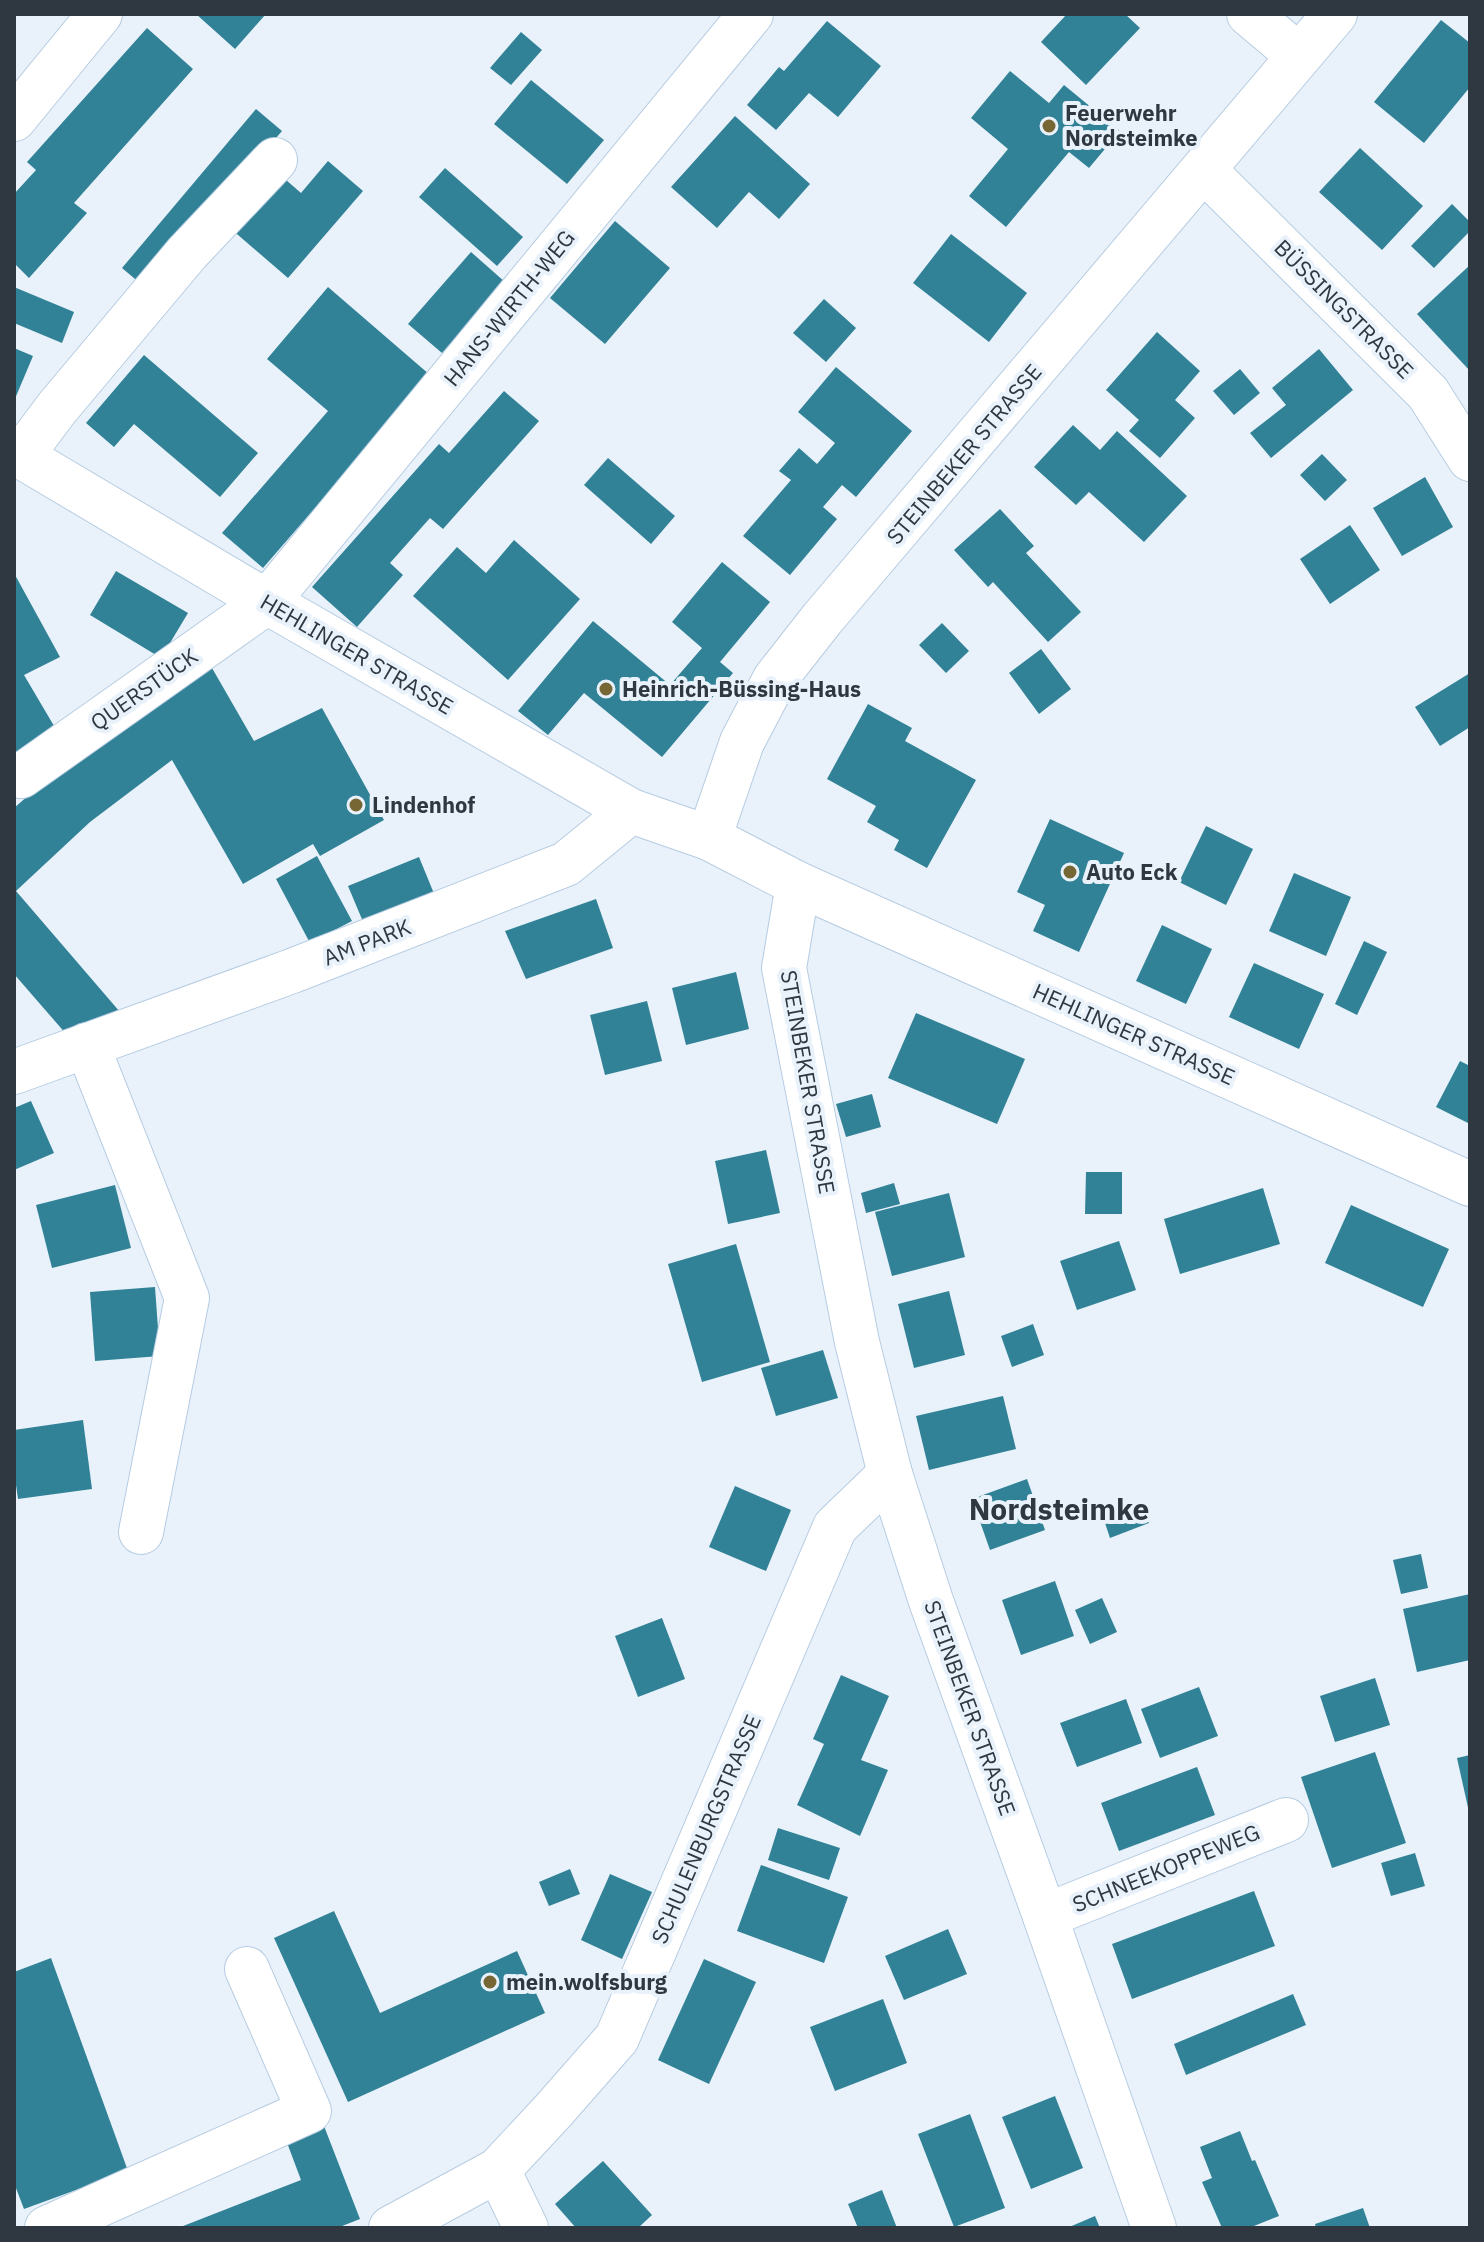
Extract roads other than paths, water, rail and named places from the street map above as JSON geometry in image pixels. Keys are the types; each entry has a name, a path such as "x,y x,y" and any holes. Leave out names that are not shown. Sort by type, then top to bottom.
{"street":[{"path":"14,119 100,14"},
{"name":"HANS-WIRTH-WEG","path":"267,602 751,14"},
{"path":"1249,14 1299,56"},
{"name":"STEINBEKER STRASSE","path":"709,838 742,742 775,679 822,619 1335,14"},
{"path":"18,454 187,253 275,160"},
{"name":"BÜSSINGSTRASSE","path":"1204,170 1428,393 1470,459"},
{"name":"HEHLINGER STRASSE","path":"18,454 267,602 631,811 709,838"},
{"name":"QUERSTÜCK","path":"21,776 267,602"},
{"name":"AM PARK","path":"14,1072 292,971 566,864 631,811"},
{"path":"709,838 798,884"},
{"name":"HEHLINGER STRASSE","path":"798,884 1470,1184"},
{"name":"STEINBEKER STRASSE","path":"798,884 784,968 857,1342 890,1474 931,1601 1154,2228"},
{"path":"87,1045 187,1298 141,1532"},
{"name":"SCHULENBURGSTRASSE","path":"391,2228 498,2170 617,2038 835,1527 890,1474"},
{"name":"SCHNEEKOPPEWEG","path":"1045,1916 1286,1820"},
{"path":"47,2228 309,2111 247,1969"},
{"path":"498,2170 526,2228"}],"place":[{"name":"Feuerwehr Nordsteimke","path":"1049,126"},
{"name":"Heinrich-Büssing-Haus","path":"606,689"},
{"name":"Lindenhof","path":"356,805"},
{"name":"Auto Eck","path":"1070,872"},
{"name":"mein.wolfsburg","path":"490,1982"}],"district":[{"name":"Nordsteimke","path":"1059,1510"}]}
